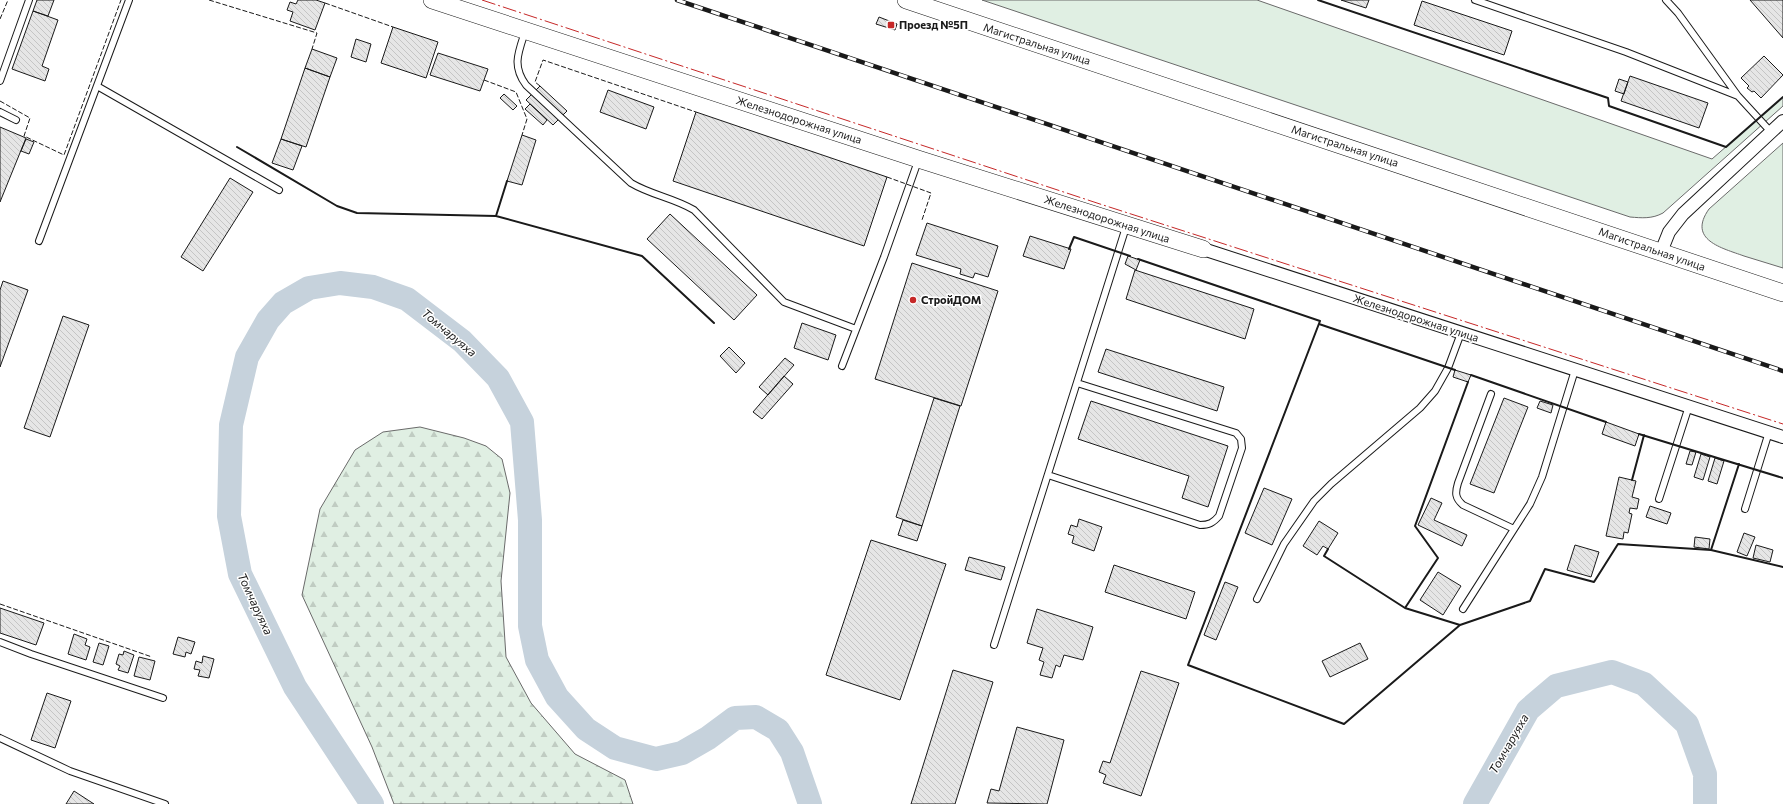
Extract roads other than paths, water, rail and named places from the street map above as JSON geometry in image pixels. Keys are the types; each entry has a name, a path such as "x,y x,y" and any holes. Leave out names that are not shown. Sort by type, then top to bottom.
{"main road":[{"name":"Железнодорожная улица","path":"432,0 918,159 1203,249"},
{"name":"Магистральная улица","path":"906,0 1783,293"}],"street":[{"path":"1661,252 1668,232 1683,214 1783,121"},
{"name":"Железнодорожная улица","path":"1203,249 1783,437"}],"lane":[{"path":"0,81 29,0"},
{"path":"39,241 129,0"},
{"path":"1475,0 1626,52 1738,96"},
{"path":"1666,0 1678,13 1738,96 1771,132"},
{"path":"526,31 517,62 520,78 631,182 641,189 686,205 694,210 784,302 856,329"},
{"path":"97,86 279,190"},
{"path":"0,112 16,120"},
{"path":"842,366 884,257 918,159"},
{"path":"994,645 1126,225"},
{"path":"1257,599 1284,544 1314,501 1331,484 1420,408 1435,391 1448,368 1461,333"},
{"path":"1463,609 1530,504 1542,477 1575,370"},
{"path":"1048,475 1200,525 1208,525 1214,522 1219,516 1242,448 1241,439 1236,433 1077,383"},
{"path":"1491,394 1458,483 1456,492 1457,499 1463,506 1514,529"},
{"path":"1659,499 1688,406"},
{"path":"1745,509 1769,432"},
{"path":"0,642 31,654 162,698"},
{"path":"0,738 70,771 165,804"}],"waterway":[{"name":"Томчаруяха","path":"372,804 295,687 240,574 229,516 231,425 247,357 268,320 283,303 309,288 340,283 373,287 407,299 462,341 498,378 522,422 530,520 530,626 537,660 557,697 586,729 615,748 656,759 682,753 708,738 735,718 756,717 778,730 792,752 810,804"},
{"name":"Томчаруяха","path":"1475,804 1528,710 1556,686 1612,672 1644,684 1687,724 1705,774 1705,804"}],"railway":[{"path":"677,0 1783,371"}],"place":[{"name":"Проезд №5П","path":"891,25"},
{"name":"СтройДОМ","path":"913,300"}]}
